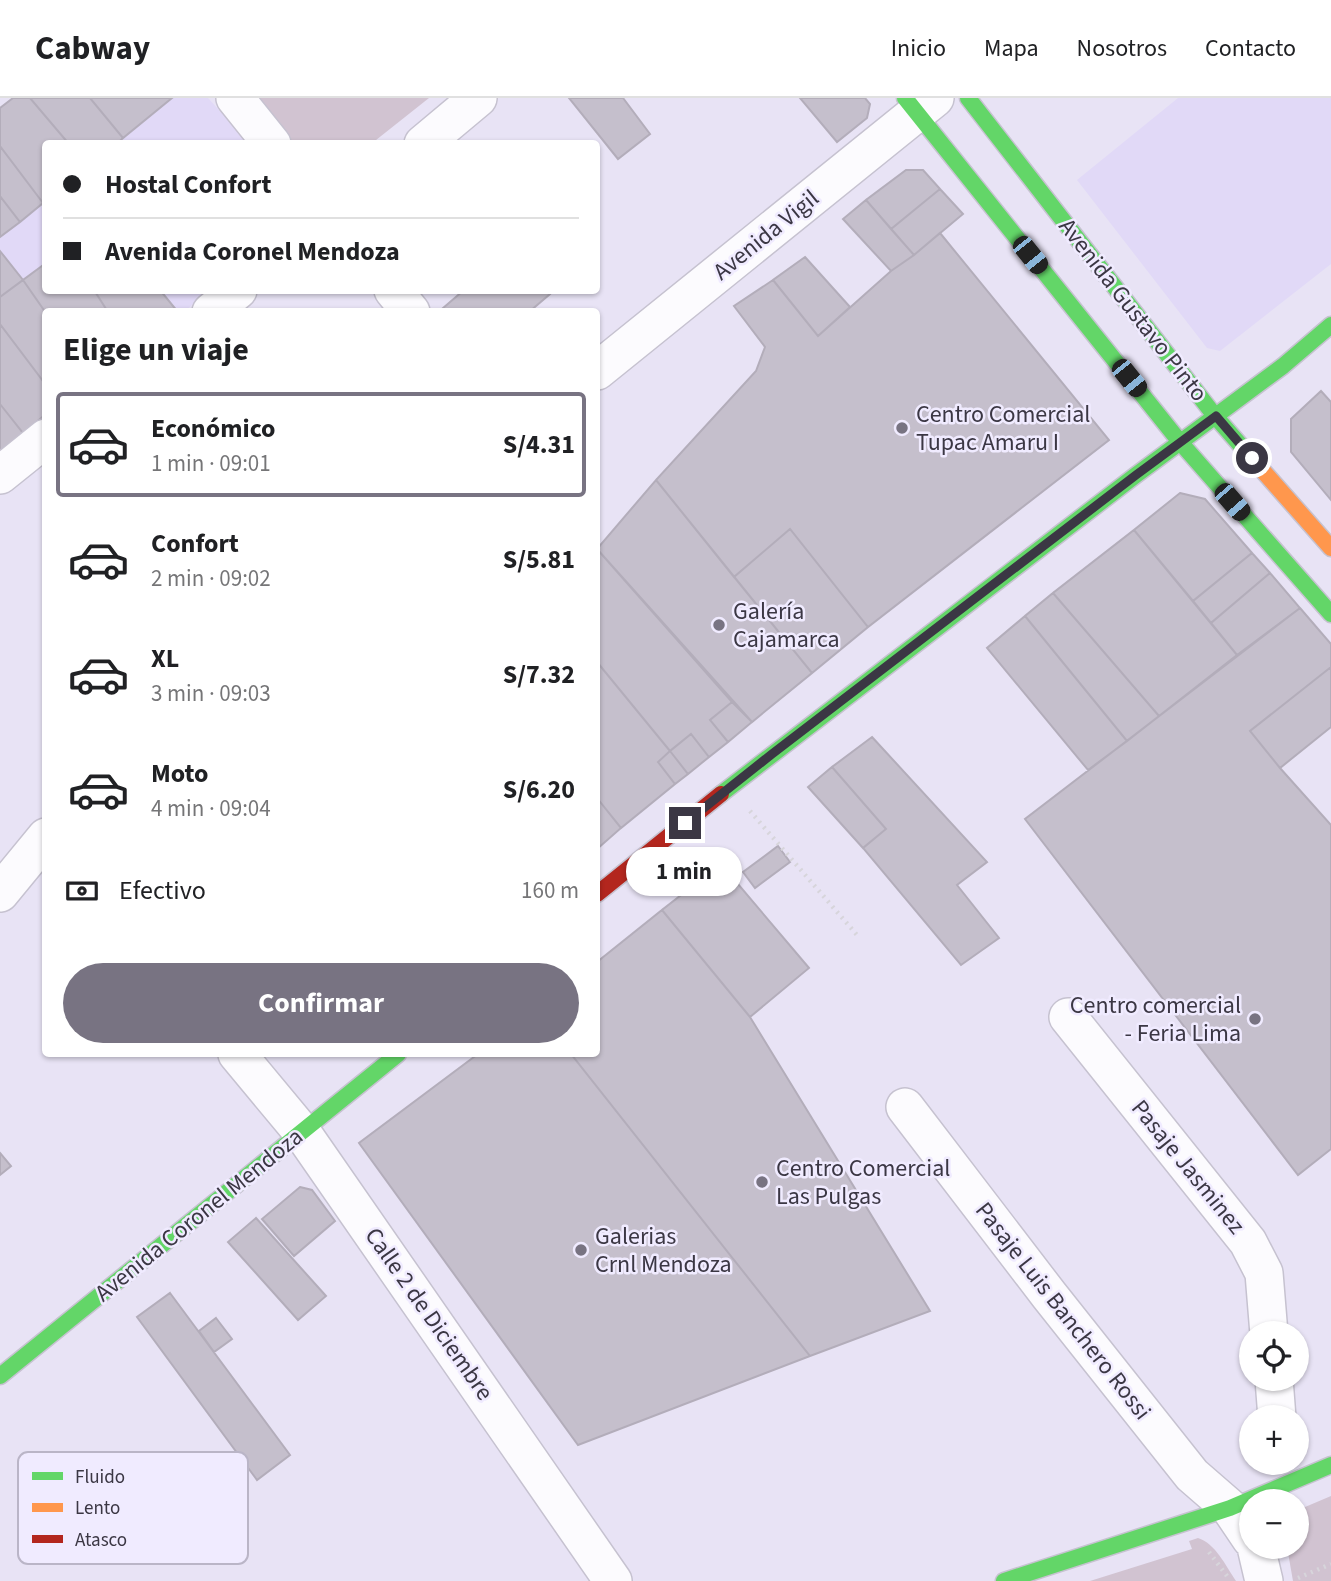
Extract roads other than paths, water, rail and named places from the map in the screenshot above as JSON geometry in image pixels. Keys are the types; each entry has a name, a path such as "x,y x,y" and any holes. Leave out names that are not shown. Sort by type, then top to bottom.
{"main road":[{"name":"Avenida Gustavo Pinto","path":"968,98 1216,416 1331,548"},
{"name":"Avenida Gustavo Pinto","path":"919,103 1180,442 1331,614"},
{"path":"600,892 730,787 1283,366 1331,325"},
{"name":"Avenida Coronel Mendoza","path":"0,1376 394,1057"},
{"path":"1309,1469 1331,1465"},
{"path":"1004,1581 1230,1507 1280,1475"}],"street":[{"path":"235,98 269,140"},
{"path":"428,140 478,98"},
{"name":"Avenida Vigil","path":"600,369 919,103"},
{"path":"216,308 233,294"},
{"path":"396,294 408,308"},
{"path":"0,475 42,441"},
{"path":"0,893 42,842"},
{"name":"Pasaje Jasminez","path":"1068,1017 1248,1242 1264,1273 1268,1321"},
{"name":"Calle 2 de Diciembre","path":"240,1057 302,1131 613,1581"},
{"name":"Pasaje Luis Banchero Rossi","path":"905,1107 1192,1475 1230,1507 1239,1521"},
{"path":"1265,1559 1281,1580"}],"place":[{"name":"Centro Comercial Tupac Amaru I","path":"902,428"},
{"name":"Galería Cajamarca","path":"719,625"},
{"name":"Centro comercial - Feria Lima","path":"1255,1019"},
{"name":"Centro Comercial Las Pulgas","path":"762,1182"},
{"name":"Galerias Crnl Mendoza","path":"581,1250"}]}
